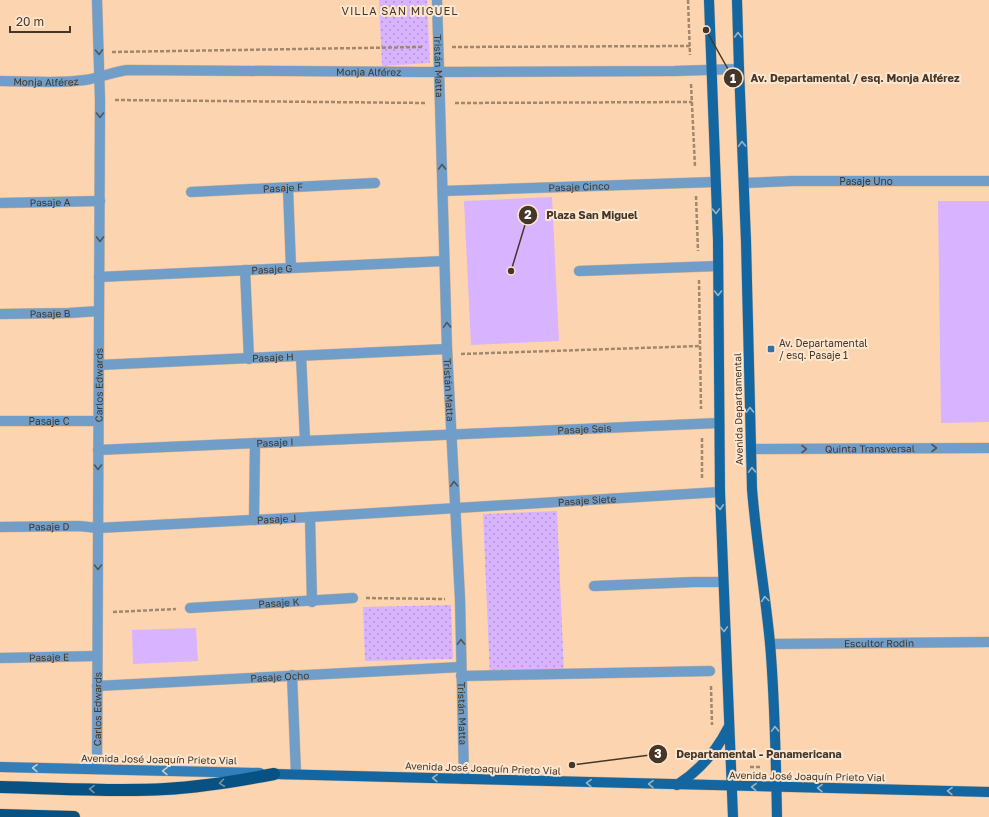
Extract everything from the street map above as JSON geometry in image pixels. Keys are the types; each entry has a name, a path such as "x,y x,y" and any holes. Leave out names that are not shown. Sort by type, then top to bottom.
{"highway":[{"path":"0,787 134,790 165,789 235,781 274,774"},
{"path":"0,815 74,817"}],"main road":[{"name":"Avenida Departamental","path":"709,0 718,266 718,423 722,582 733,816"},
{"name":"Avenida Departamental","path":"737,0 744,183 752,489 755,528 770,644 774,698 777,817"},
{"path":"678,785 705,763 714,752 728,726"},
{"name":"Avenida José Joaquín Prieto Vial","path":"0,767 989,792"}],"street":[{"name":"Carlos Edwards","path":"97,0 100,76 97,769"},
{"name":"Tristán Matta","path":"437,0 444,261 460,599 464,779"},
{"name":"Monja Alférez","path":"0,80 87,80 114,72 127,70 712,71 739,69"},
{"name":"Pasaje Uno","path":"744,183 792,181 989,181"},
{"name":"Pasaje Cinco","path":"443,191 715,182"},
{"name":"Pasaje F","path":"190,192 375,183"},
{"path":"288,188 292,268"},
{"name":"Pasaje A","path":"0,203 100,200"},
{"name":"Pasaje G","path":"99,277 444,261"},
{"path":"579,271 718,266"},
{"path":"245,270 249,359"},
{"name":"Pasaje B","path":"0,314 99,311"},
{"name":"Pasaje H","path":"99,365 301,356 448,352"},
{"path":"301,356 305,440"},
{"name":"Pasaje C","path":"0,421 98,421"},
{"name":"Pasaje Seis","path":"451,434 718,423"},
{"name":"Pasaje I","path":"98,450 451,434"},
{"path":"254,520 255,443"},
{"name":"Quinta Transversal","path":"751,449 989,448"},
{"name":"Pasaje Siete","path":"455,507 720,492"},
{"name":"Pasaje J","path":"98,528 310,517 455,507"},
{"path":"310,517 312,602"},
{"name":"Pasaje D","path":"0,527 79,526 98,528"},
{"path":"594,586 722,582"},
{"name":"Pasaje K","path":"190,608 312,602 353,598"},
{"name":"Escultor Rodin","path":"770,644 989,642"},
{"name":"Pasaje E","path":"0,658 97,656"},
{"name":"Pasaje Ocho","path":"97,686 292,676 461,671 710,671"},
{"path":"292,676 296,774"}],"path":[{"path":"688,0 699,266 702,493"},
{"path":"99,52 438,47 690,46"},
{"path":"100,100 440,103 692,102"},
{"path":"448,352 700,346"},
{"path":"353,598 460,599"},
{"path":"98,613 190,608"},
{"path":"710,671 712,725"},
{"path":"750,767 764,766"}],"shaded area":[{"path":"379,0 427,0 430,63 382,66"},
{"path":"552,197 559,341 471,345 464,201"},
{"path":"938,201 989,201 989,422 941,423"},
{"path":"557,511 564,674 490,677 483,514"},
{"path":"451,605 453,659 365,661 363,607"},
{"path":"196,628 198,661 133,664 132,630"}],"place":[{"name":"Av. Departamental / esq. Monja Alférez","path":"706,30"},
{"name":"Plaza San Miguel","path":"511,271"},
{"name":"Av. Departamental / esq. Pasaje 1","path":"771,349"},
{"name":"Departamental - Panamericana","path":"572,765"}],"district":[{"name":"VILLA SAN MIGUEL","path":"400,11"}]}
